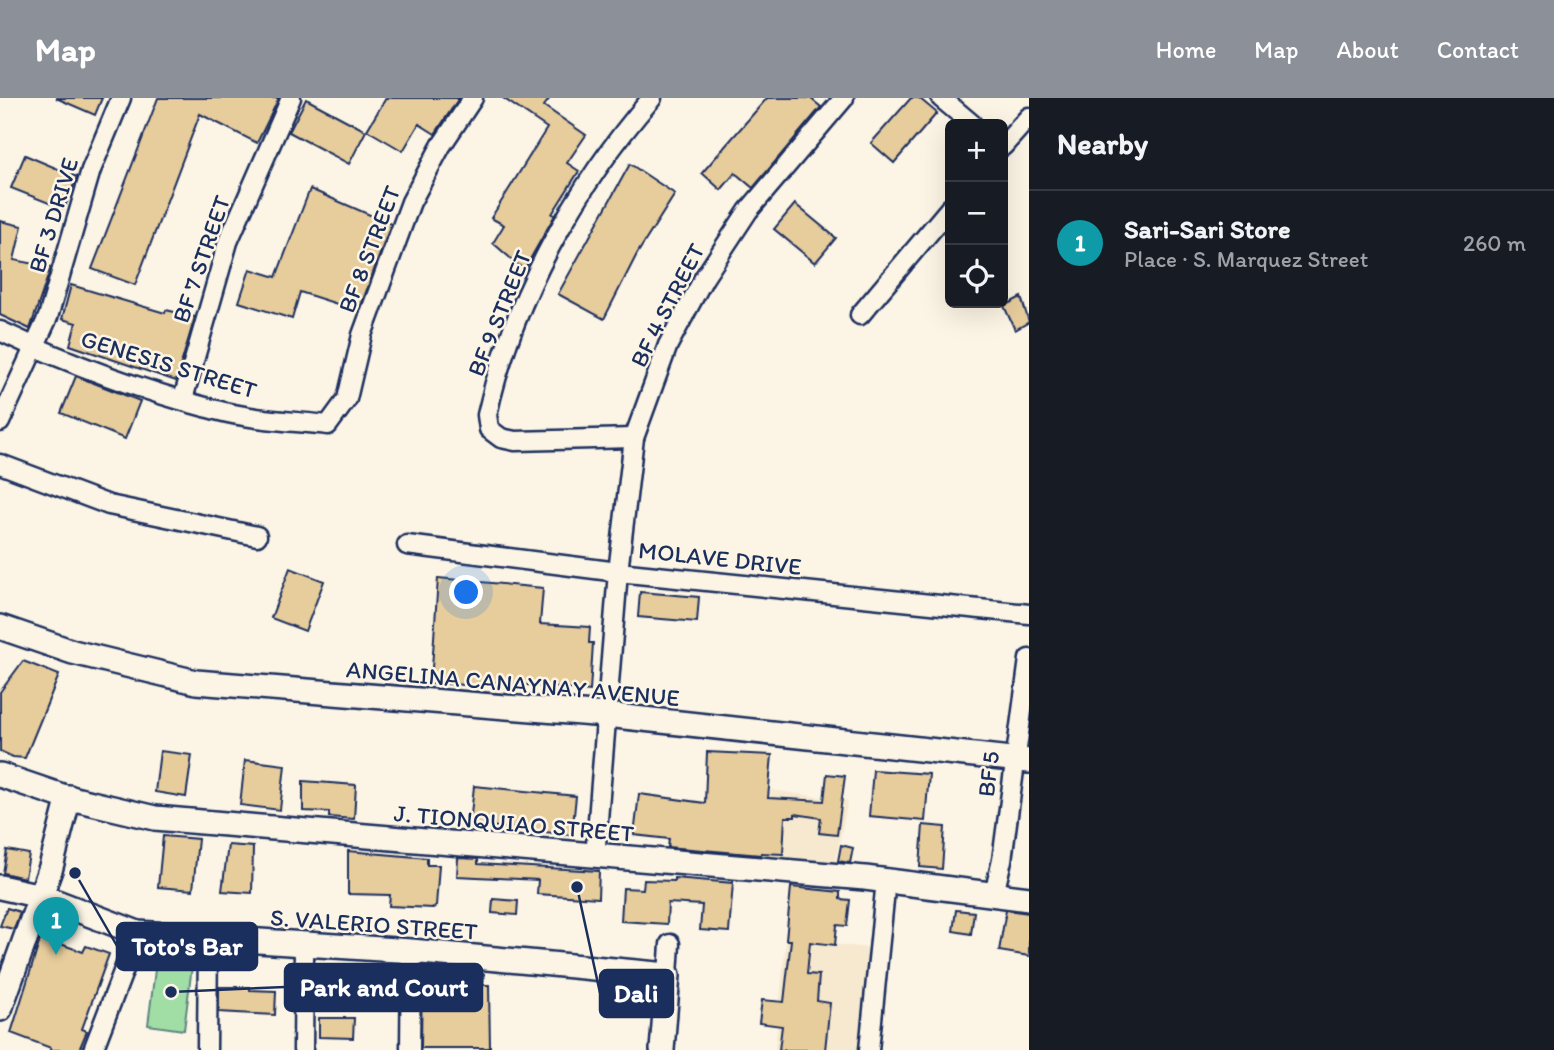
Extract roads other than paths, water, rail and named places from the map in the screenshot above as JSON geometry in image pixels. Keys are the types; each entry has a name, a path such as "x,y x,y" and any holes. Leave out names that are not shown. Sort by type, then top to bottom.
{"street":[{"name":"BF 3 DRIVE","path":"0,422 48,317 91,170 121,98"},
{"name":"BF 7 STREET","path":"183,400 228,242 291,98"},
{"name":"BF 8 STREET","path":"328,425 347,399 362,335 411,202 441,146 473,98"},
{"name":"BF 9 STREET","path":"634,438 515,441 501,439 489,429 487,415 512,333 560,231 584,185 652,98"},
{"name":"BF 4 STREET","path":"595,857 618,572 634,438 668,345 704,278 748,211 844,98"},
{"path":"941,98 966,119"},
{"path":"1008,140 1029,117"},
{"path":"860,315 945,214"},
{"name":"GENESIS STREET","path":"0,331 34,347 183,400 257,418 328,425"},
{"path":"0,464 109,505 257,536"},
{"name":"MOLAVE DRIVE","path":"407,545 618,572 1029,614"},
{"name":"ANGELINA CANAYNAY AVENUE","path":"0,627 73,652 196,682 606,715 1022,760"},
{"name":"BF 5","path":"994,894 1022,760 1029,659"},
{"name":"J. TIONQUIAO STREET","path":"0,775 65,797 155,818 886,880 1029,899"},
{"path":"0,1009 41,895 65,797"},
{"path":"869,1050 886,880"},
{"name":"S. VALERIO STREET","path":"0,887 41,895 138,933 303,946 411,951 668,975"},
{"path":"93,1050 138,933"},
{"path":"207,1050 208,938"},
{"path":"662,1050 670,944"},
{"path":"303,946 303,1050"},
{"path":"411,951 411,1050 417,1050"}],"place":[{"name":"Toto's Bar","path":"75,873"},
{"name":"Dali","path":"577,887"},
{"name":"Sari-Sari Store","path":"56,955"},
{"name":"Park and Court","path":"171,992"}]}
